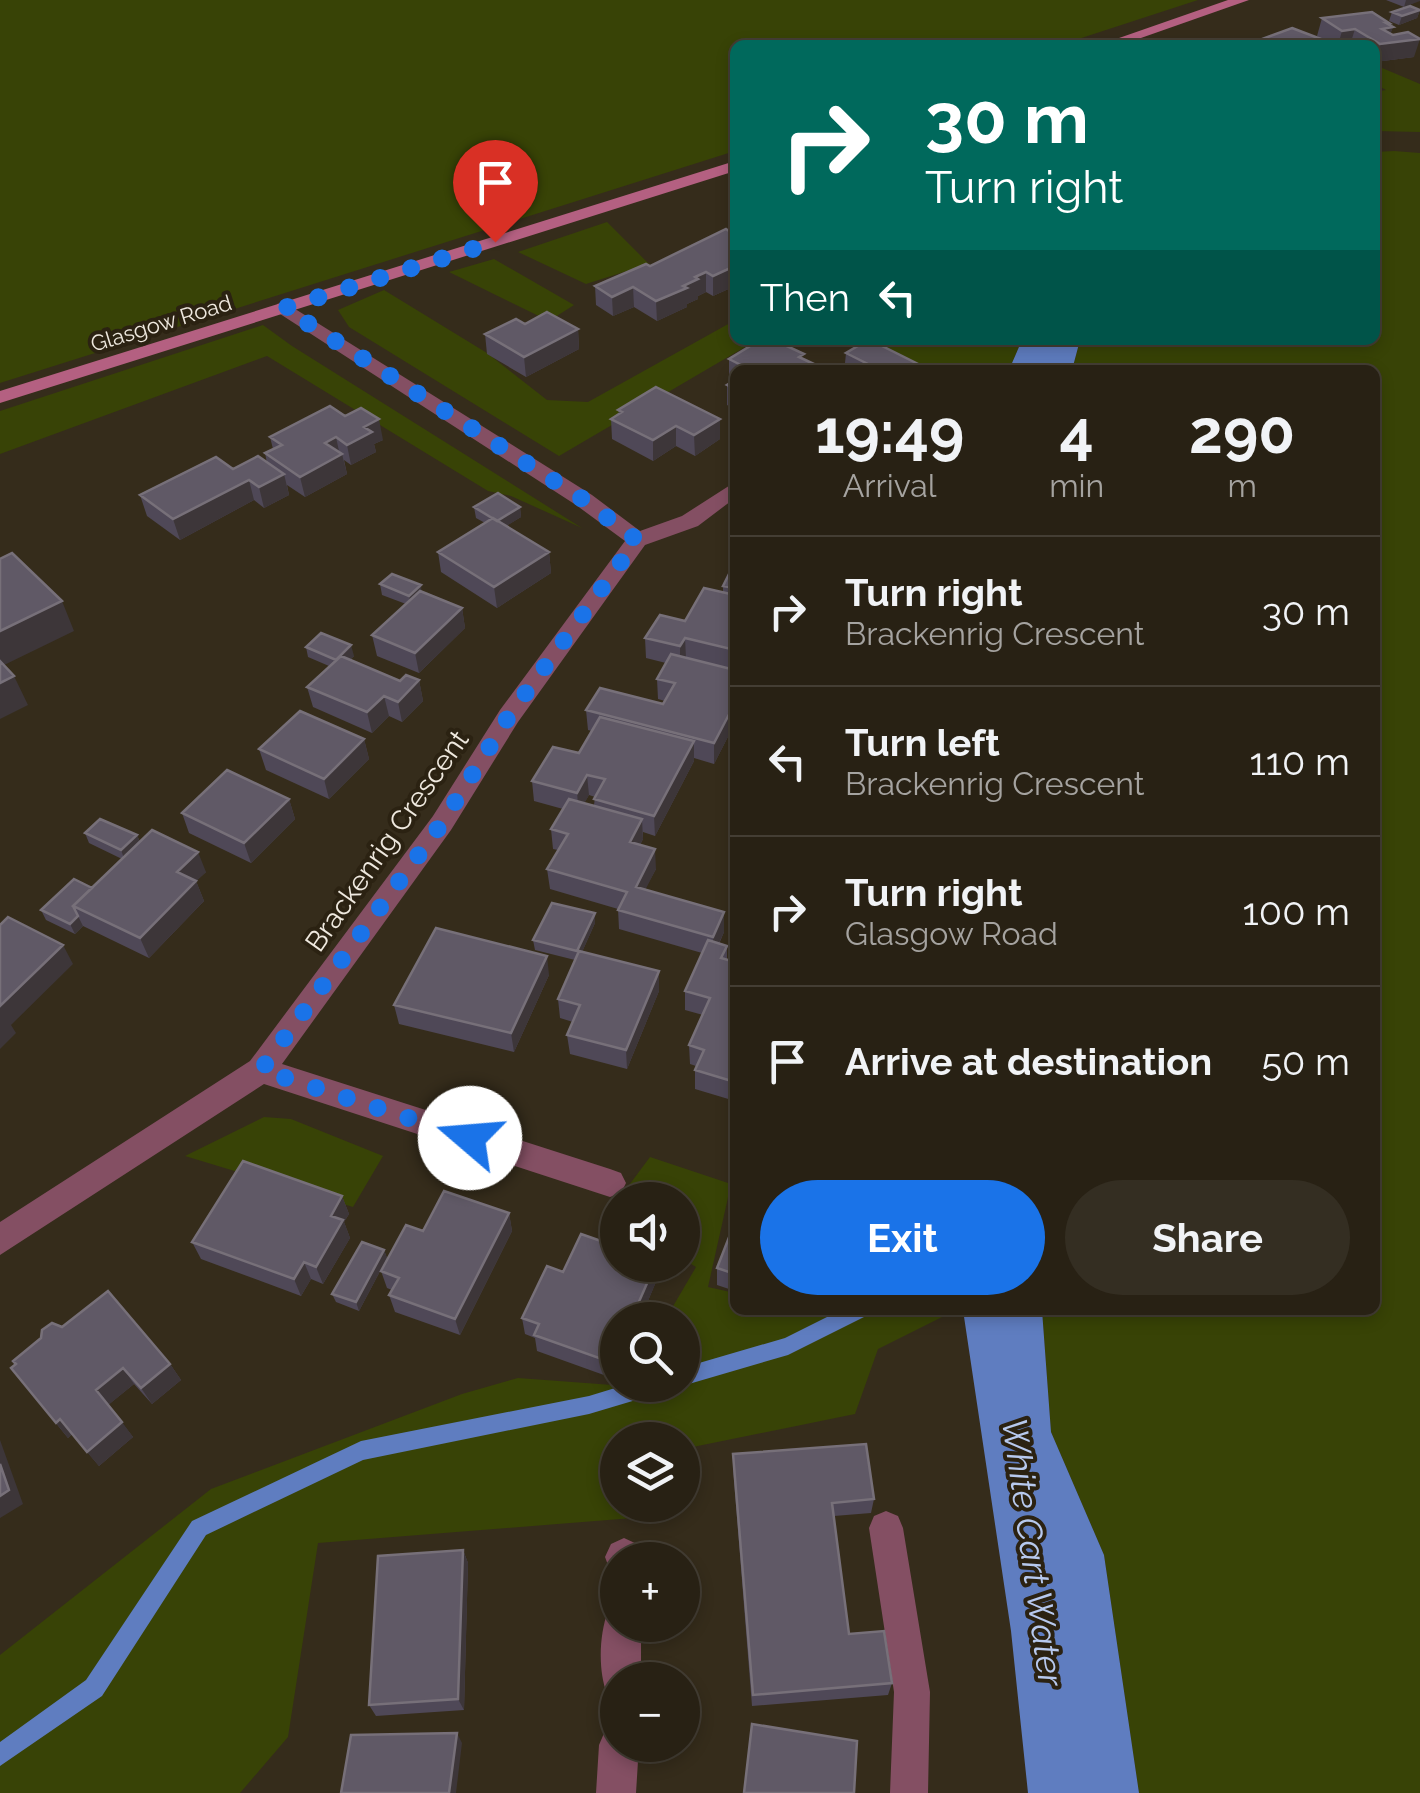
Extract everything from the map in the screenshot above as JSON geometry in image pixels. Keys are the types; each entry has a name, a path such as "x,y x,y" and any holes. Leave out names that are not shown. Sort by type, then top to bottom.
{"main road":[{"path":"1121,40 1242,0"},
{"name":"Glasgow Road","path":"0,397 730,168"}],"street":[{"path":"284,308 584,500 637,540 690,521 730,492"},
{"name":"Brackenrig Crescent","path":"0,1240 261,1070 442,823 509,716 637,540"},
{"path":"261,1070 607,1182"},
{"path":"616,1793 618,1762"}],"lane":[{"path":"886,1528 912,1692 909,1793"}],"green space":[{"path":"0,0 1198,0 1075,40 730,40 730,153 0,383"},
{"path":"1380,67 1420,84 1420,132 1380,131 1380,91 1386,90 1380,87"},
{"path":"1380,152 1420,153 1420,1793 1139,1793 1104,1555 1051,1432 1042,1315 1380,1315 1380,365 1073,365 1079,345 1380,345"},
{"path":"607,222 649,264 586,284 518,252"},
{"path":"494,259 574,305 549,321 449,272"},
{"path":"384,290 487,353 547,400 588,402 730,323 730,345 748,345 559,456 349,327 338,310"},
{"path":"263,325 582,528 511,496 488,491 267,356 0,454 0,411"},
{"path":"872,345 1020,345 1011,365 905,365"},
{"path":"264,1117 291,1119 383,1156 353,1207 185,1156"},
{"path":"650,1157 730,1184 708,1287 730,1292 730,1315 946,1315 878,1349 855,1414 700,1446 700,1422 600,1422 600,1521 318,1543 288,1737 240,1793 0,1793 0,1655 211,1489 462,1394 518,1378 600,1384 600,1402 700,1402 700,1302 676,1302 687,1282 700,1282 700,1182 631,1182"}],"water":[{"path":"1020,345 1079,345 1073,365 1011,365"},
{"name":"White Cart Water","path":"964,1315 1042,1315 1051,1432 1104,1555 1139,1793 1028,1793 1011,1631"}],"building":[{"path":"1410,6 1420,10 1402,16 1392,12"},
{"path":"1372,12 1393,27 1382,29 1393,35 1408,32 1420,39 1380,44 1380,40 1355,29 1342,31 1322,18"},
{"path":"1292,28 1324,40 1264,40"},
{"path":"726,229 730,232 730,268 713,276 706,272 683,286 687,288 656,301 633,287 612,297 595,286 646,264 650,266"},
{"path":"547,312 578,329 524,357 485,334 516,319 525,324"},
{"path":"752,345 785,345 816,365 741,365 729,359"},
{"path":"860,345 880,345 920,365 870,365 846,353"},
{"path":"656,387 720,419 694,435 676,426 653,440 611,419 622,412 618,410"},
{"path":"330,406 345,416 361,408 379,419 364,427 372,432 347,445 336,437 325,443 342,454 300,477 265,453 282,445 270,437"},
{"path":"258,456 284,474 259,487 249,480 173,519 140,495 216,457 233,469"},
{"path":"498,493 520,507 497,521 474,507"},
{"path":"493,518 549,552 494,587 438,552"},
{"path":"12,553 62,601 0,631 0,559"},
{"path":"392,574 421,585 409,596 380,584"},
{"path":"704,588 730,594 730,649 685,638 680,646 645,638 660,615 685,621"},
{"path":"420,591 462,608 415,653 372,635"},
{"path":"321,633 351,645 336,660 306,647"},
{"path":"671,654 730,669 730,713 714,743 586,710 600,688 663,704 675,683 657,679"},
{"path":"341,656 400,681 406,675 419,680 398,702 384,696 367,712 307,687"},
{"path":"0,661 14,676 0,683"},
{"path":"300,711 364,739 324,779 259,749"},
{"path":"600,717 694,741 654,816 594,799 605,779 587,775 577,793 532,781 553,747 579,753"},
{"path":"227,770 289,799 244,843 182,813"},
{"path":"569,799 642,819 630,842 655,849 636,887 724,912 713,937 618,910 627,892 547,869 568,834 551,829"},
{"path":"100,819 137,835 121,850 85,833"},
{"path":"152,830 198,852 177,872 196,881 140,938 73,906"},
{"path":"74,879 92,888 73,906 78,916 70,924 41,910"},
{"path":"552,903 595,913 577,951 533,940"},
{"path":"8,917 63,945 0,1006 0,925"},
{"path":"436,928 547,956 511,1033 394,1005"},
{"path":"708,940 727,946 721,958 730,961 730,1080 695,1070 704,1050 689,1045 710,998 685,991"},
{"path":"579,951 659,971 626,1050 567,1035 580,1005 558,999"},
{"path":"243,1161 342,1196 331,1216 343,1220 316,1267 304,1262 294,1279 192,1242"},
{"path":"444,1191 509,1213 455,1319 389,1295 399,1278 381,1271 406,1225 423,1231"},
{"path":"581,1234 600,1241 600,1282 648,1282 639,1302 600,1302 600,1358 534,1335 539,1324 522,1318 547,1266 563,1272"},
{"path":"730,1235 730,1272 717,1268"},
{"path":"362,1242 384,1250 356,1302 332,1294"},
{"path":"108,1291 170,1364 141,1388 123,1368 96,1390 122,1422 87,1452 60,1419 56,1423 11,1368 16,1364 13,1361 41,1338 42,1330 52,1323 62,1327"},
{"path":"866,1444 874,1499 832,1503 849,1634 884,1631 892,1683 753,1695 733,1454"},
{"path":"0,1464 9,1490 0,1496"},
{"path":"463,1550 458,1699 369,1705 378,1556"},
{"path":"752,1724 857,1741 854,1793 744,1793"},
{"path":"457,1733 449,1793 341,1793 351,1735"}],"waterway":[{"path":"700,1372 788,1346 850,1315"},
{"path":"0,1755 94,1688 199,1528 361,1451 600,1402"}],"route":[{"path":"470,1138 261,1070 442,823 509,716 637,540 584,500 284,308 495,242"}]}
